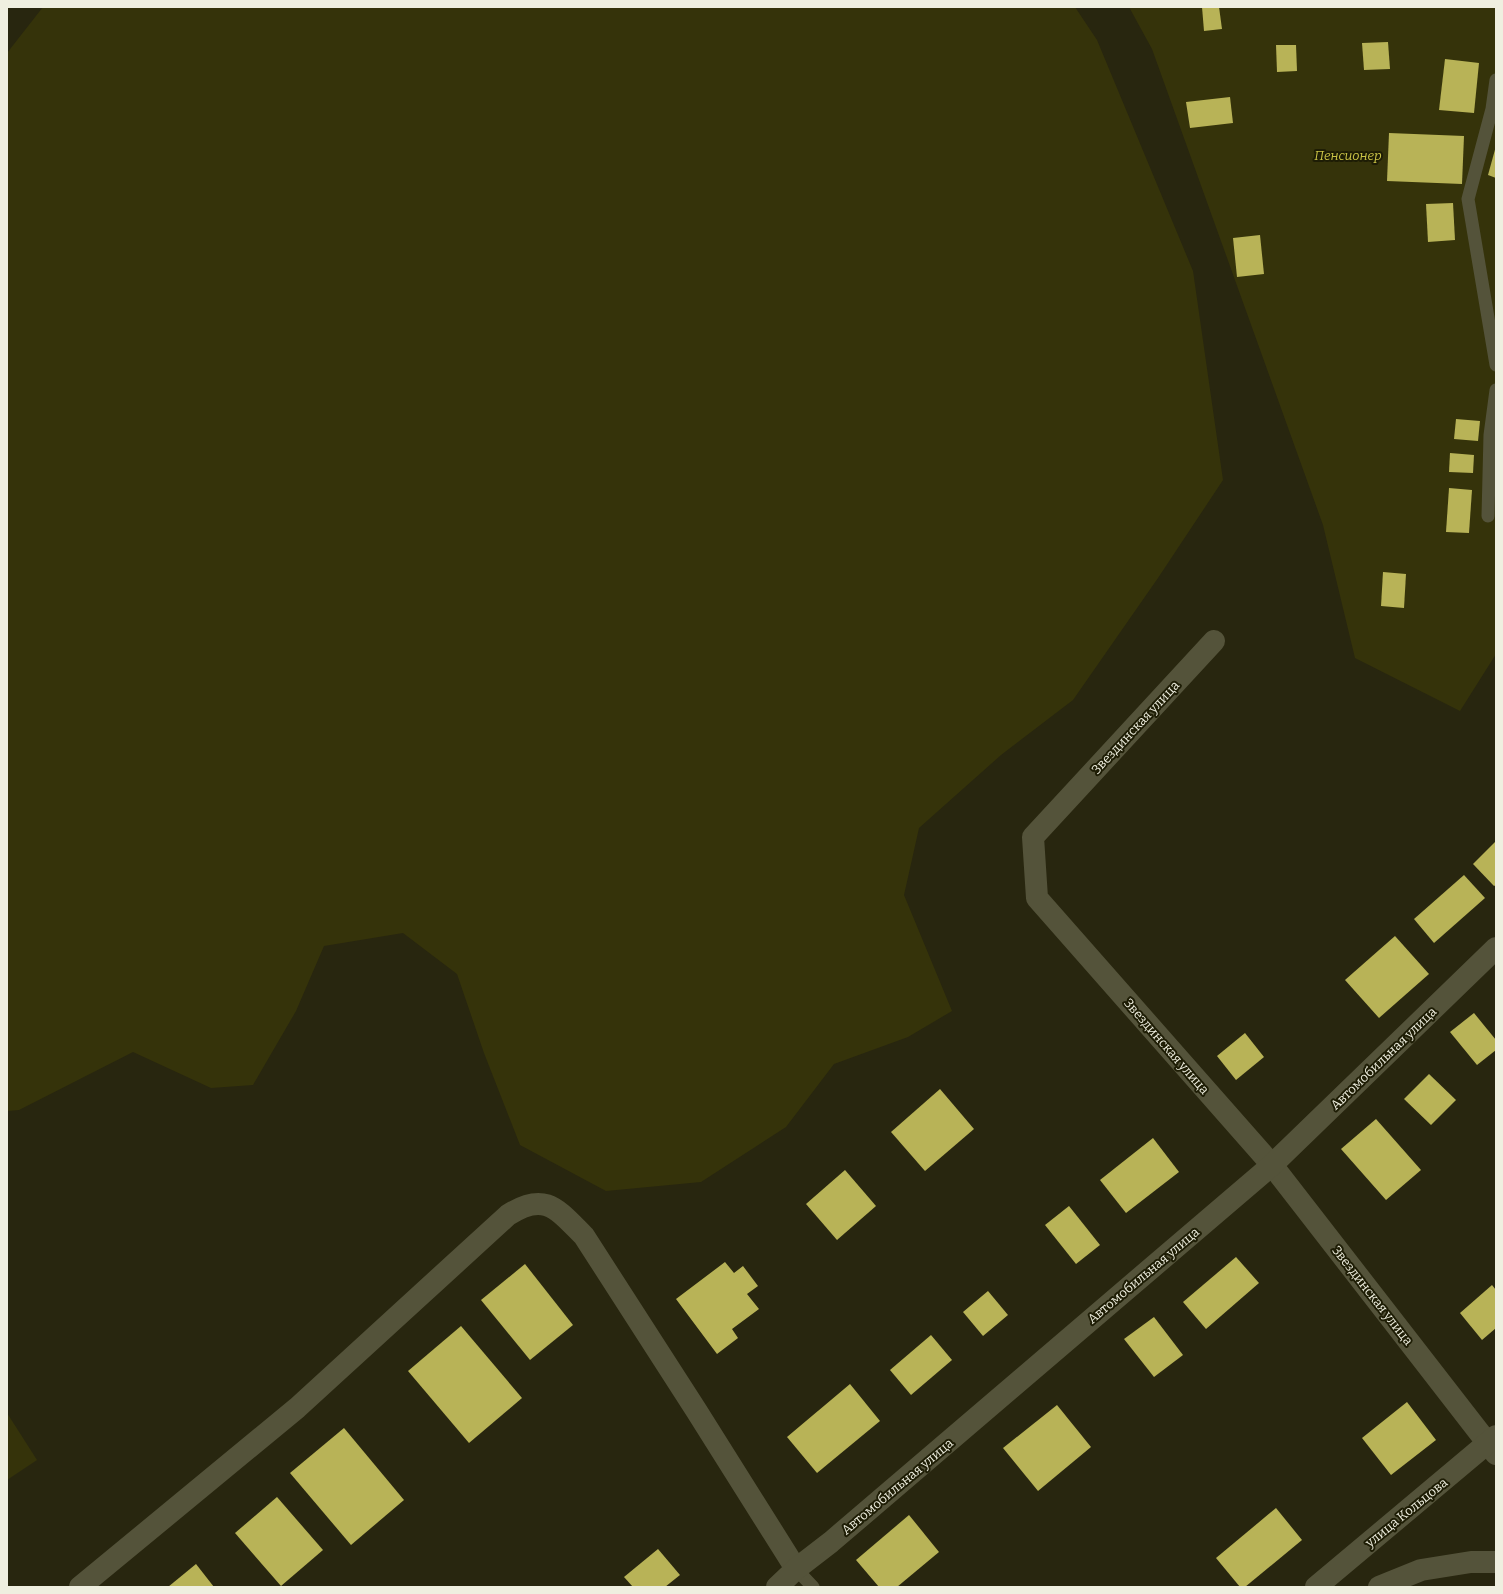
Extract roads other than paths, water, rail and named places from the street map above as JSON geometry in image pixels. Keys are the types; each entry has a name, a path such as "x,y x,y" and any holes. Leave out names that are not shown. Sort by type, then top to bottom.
{"street":[{"name":"Звездинская улица","path":"1214,641 1033,837 1036,898 1272,1165 1493,1444"},
{"name":"Автомобильная улица","path":"777,1587 796,1569 831,1542 1272,1165 1496,948"},
{"path":"80,1587 297,1408 508,1215 531,1203 545,1204 562,1214 584,1236 796,1569"},
{"name":"улица Кольцова","path":"1316,1587 1493,1444"},
{"path":"1379,1587 1421,1570 1471,1562 1496,1562"}],"lane":[{"path":"1496,80 1492,109 1468,199 1496,365"},
{"path":"1488,516 1490,435 1496,390"},
{"path":"796,1569 813,1587"}],"park label":[{"name":"Пенсионер","path":"1348,155"}]}
